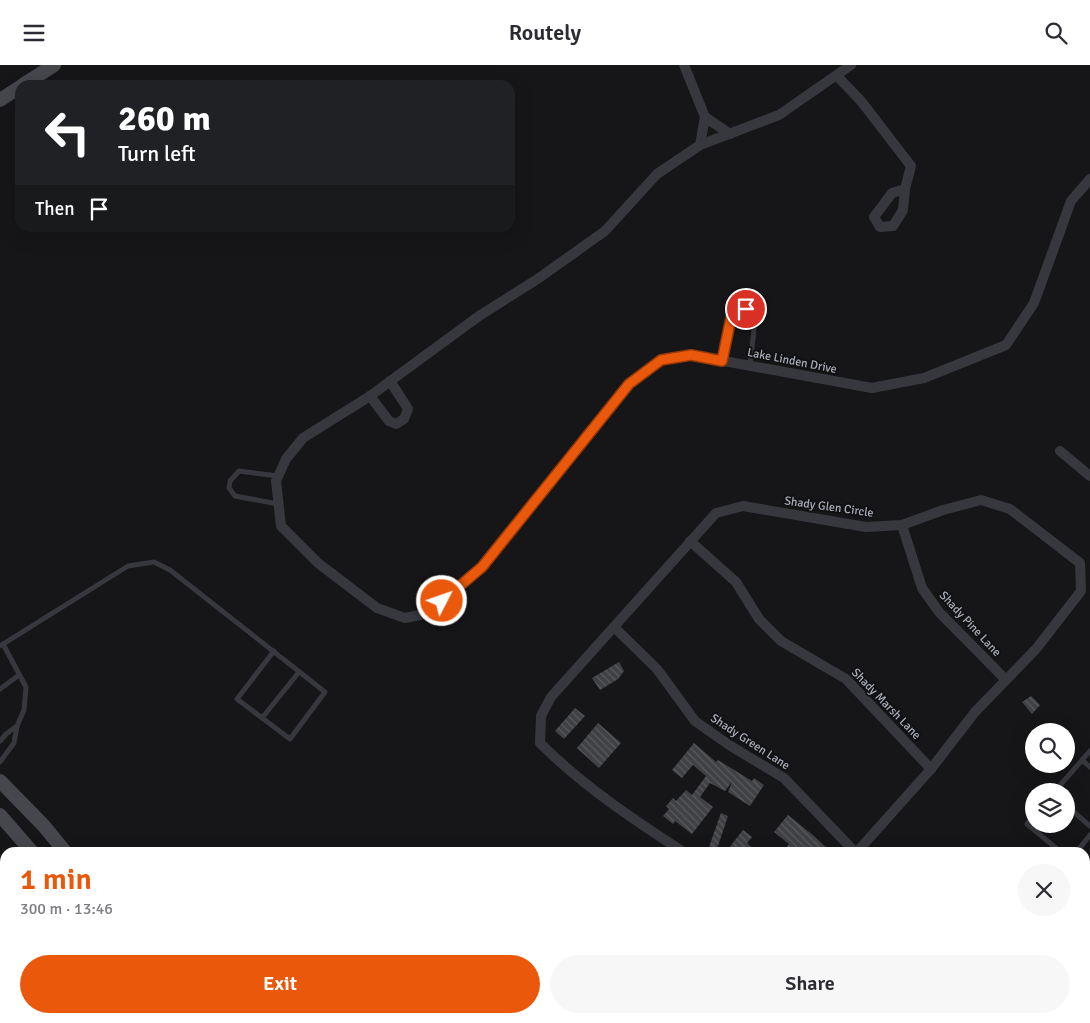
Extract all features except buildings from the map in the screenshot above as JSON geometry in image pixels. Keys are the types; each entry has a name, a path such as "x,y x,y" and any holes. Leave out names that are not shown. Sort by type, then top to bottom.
{"main road":[{"path":"31,80 54,65"},
{"path":"0,100 15,90"},
{"path":"0,781 44,826 61,847"},
{"path":"0,815 28,847"}],"street":[{"path":"684,65 705,117 700,145"},
{"name":"Lake Linden Drive","path":"851,65 779,115 700,145 657,174 605,231 540,277 479,316 370,396 304,439 286,459 276,481 281,526 318,563 377,608 405,618 430,613 482,567 629,384 661,360 691,355 872,388 924,378 1006,345 1034,303 1071,201 1090,179"},
{"path":"837,76 861,101 911,166 905,189"},
{"path":"705,117 730,134"},
{"path":"370,396 389,421 396,424 404,419 408,409 390,381"},
{"path":"1060,451 1090,476"},
{"name":"Shady Glen Circle","path":"674,847 649,831 561,764 540,743 541,716 551,697 716,513 743,506 866,527 902,525 943,510 981,500 1010,509 1080,563 1081,591 1036,649 975,712 931,769 861,847"},
{"name":"Shady Pine Lane","path":"902,525 922,588 939,612 1006,680"},
{"name":"Shady Marsh Lane","path":"690,541 736,582 759,619 781,641 846,679 931,769"},
{"name":"Shady Green Lane","path":"614,627 656,669 695,721 729,745 784,778 850,847"}],"lane":[{"path":"722,361 731,318 735,313 746,309 751,312 756,321 750,366"},
{"path":"278,476 239,471 230,481 229,488 234,496 278,505"},
{"path":"0,762 14,743 17,726 24,710 26,687 2,645 128,566 154,562 170,569 274,651 325,692 290,739 237,699 274,651"},
{"path":"262,718 299,671"},
{"path":"0,689 19,675"},
{"path":"0,741 17,726"},
{"path":"1062,783 1090,751"},
{"path":"1082,760 1090,767"},
{"path":"1075,813 1090,826"},
{"path":"1038,833 1055,847"},
{"path":"1081,847 1090,835"}],"route":[{"path":"442,601 482,567 629,384 661,360 691,355 722,361 731,318 735,313 746,309"}]}
